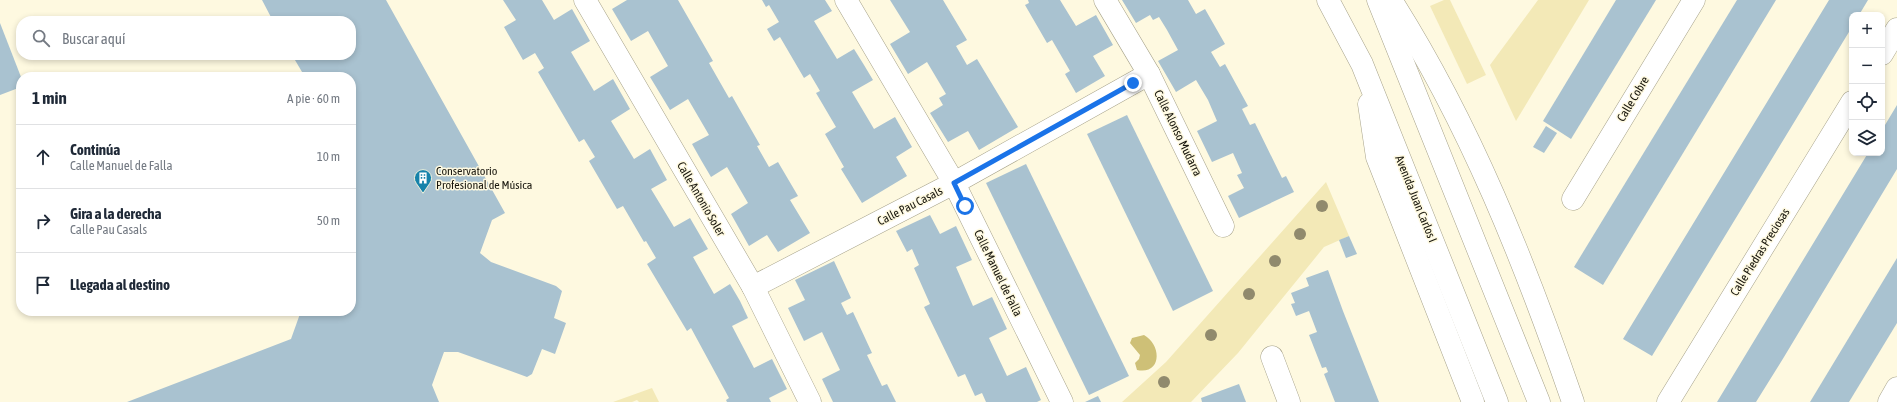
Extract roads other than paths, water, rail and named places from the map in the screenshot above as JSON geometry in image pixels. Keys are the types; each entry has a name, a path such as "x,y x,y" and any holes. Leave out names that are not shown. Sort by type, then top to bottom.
{"street":[{"name":"Calle Antonio Soler","path":"585,0 753,287 810,402"},
{"name":"Calle Manuel de Falla","path":"846,0 954,183 1062,402"},
{"name":"Calle Alonso Mudarra","path":"1105,0 1149,74 1223,226"},
{"name":"Avenida Juan Carlos I","path":"1328,0 1362,64 1497,402"},
{"path":"1378,0 1539,402"},
{"path":"1391,0 1411,32 1455,112 1488,182 1551,337 1573,402"},
{"name":"Calle Cobre","path":"1573,199 1694,0"},
{"path":"1885,49 1897,29"},
{"path":"1362,64 1377,157 1473,402"},
{"name":"Calle Pau Casals","path":"753,287 954,183 1149,74"},
{"name":"Calle Piedras Preciosas","path":"1668,402 1849,107"},
{"path":"1272,357 1289,402"},
{"path":"1889,402 1897,388"}],"place":[{"name":"Conservatorio Profesional de Música","path":"423,193"}]}
